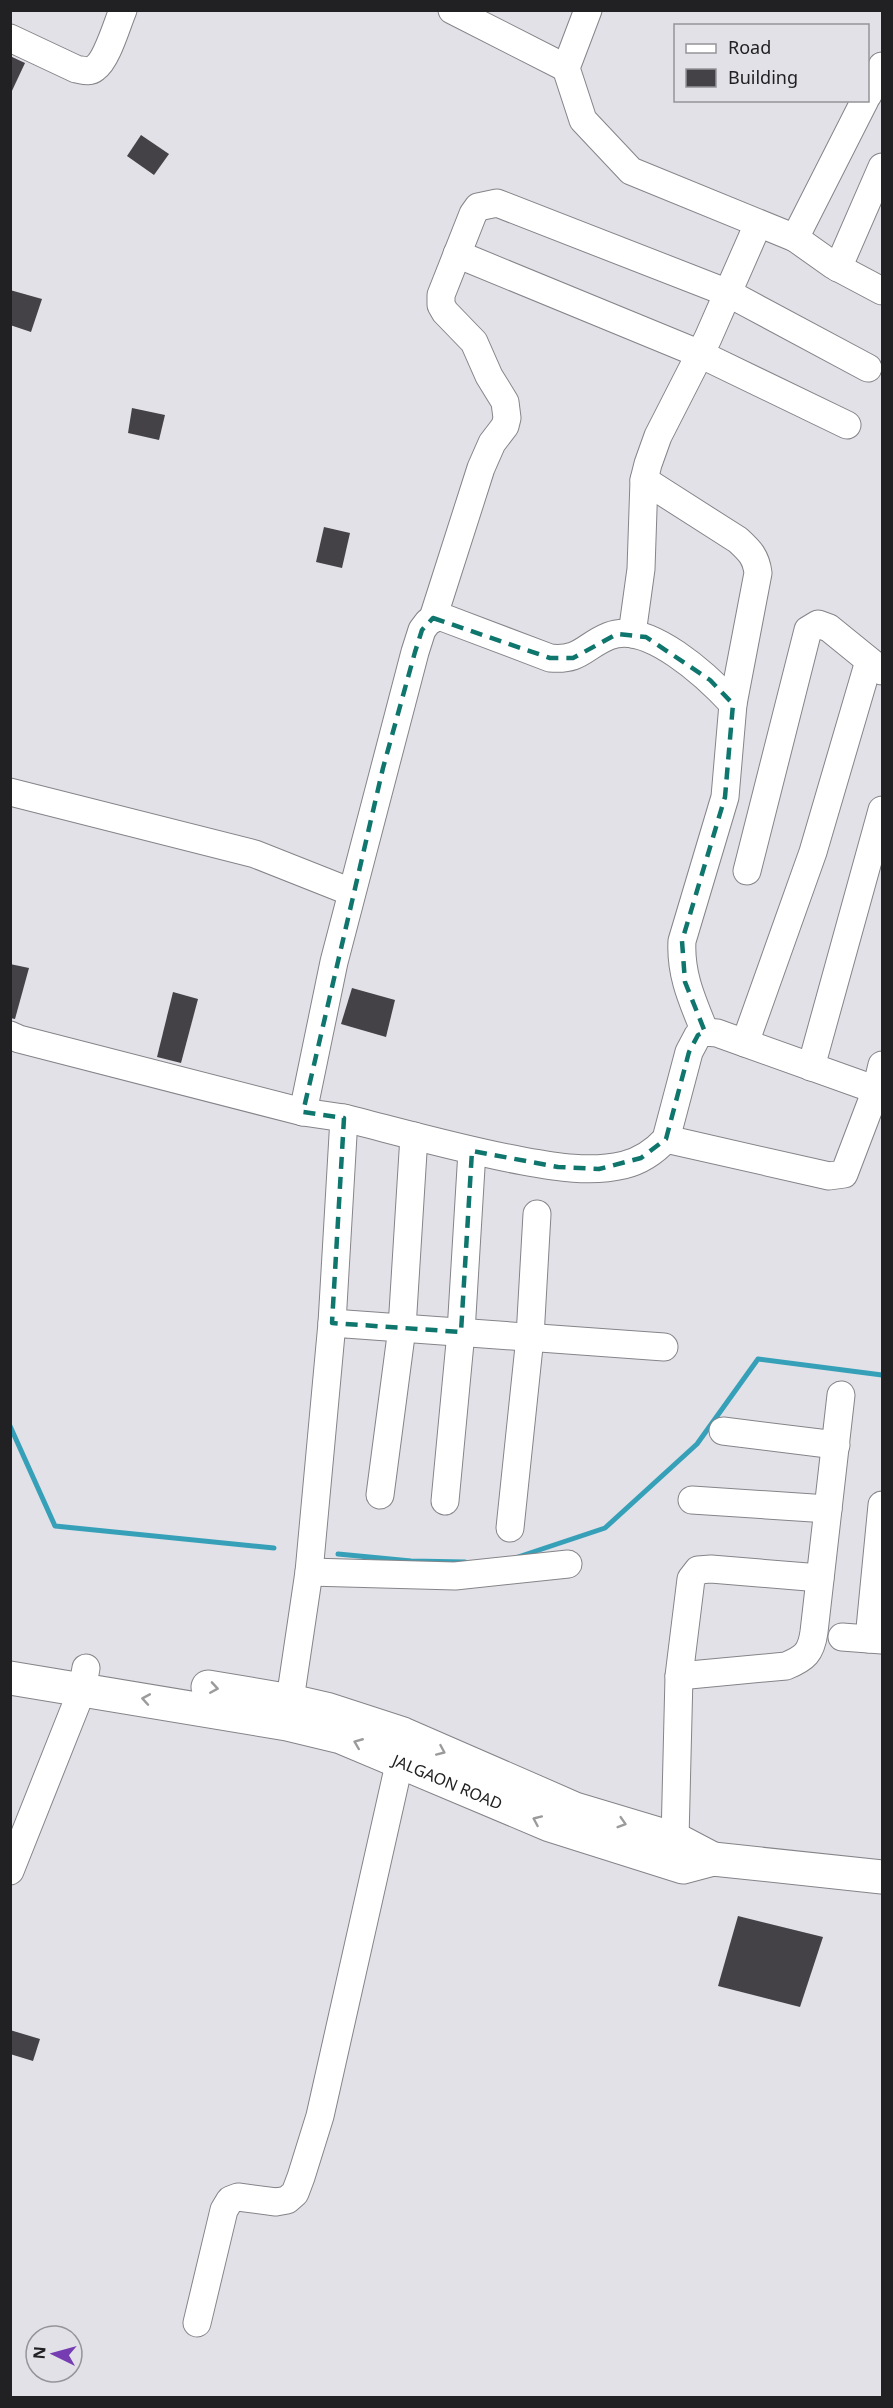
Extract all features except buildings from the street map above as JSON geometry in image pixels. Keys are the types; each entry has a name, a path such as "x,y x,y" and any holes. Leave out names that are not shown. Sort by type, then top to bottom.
{"highway":[{"path":"10,1658 84,1679"},
{"name":"JALGAON ROAD","path":"10,1678 84,1679 289,1712 341,1737 405,1749 550,1825 683,1867 713,1859 882,1876"},
{"path":"405,1749 575,1809 675,1839 713,1859"}],"street":[{"path":"10,38 76,69 88,72 102,61 123,10"},
{"path":"452,10 566,68"},
{"path":"588,10 566,68 584,120 631,171 795,238 838,268 882,291"},
{"path":"869,91 882,66"},
{"path":"795,238 864,102"},
{"path":"838,268 882,167"},
{"path":"303,1112 351,892 415,651 422,630 433,618 481,468 492,443 505,426 507,418 505,402 489,376 474,342 441,305 441,295 472,214 478,207 497,203 728,293 868,368"},
{"path":"632,634 641,569 644,480 648,464 658,436 700,354 759,224"},
{"path":"457,254 700,354 848,425"},
{"path":"644,480 738,540 757,561 758,573 733,704 725,797 682,941 681,962 685,982 705,1032"},
{"path":"433,618 439,616 550,658 573,658 608,636 632,634 646,637 682,659 710,680 733,704"},
{"path":"745,1043 876,666 830,628 818,624 808,630 747,871"},
{"path":"10,792 255,854 351,892"},
{"path":"811,1067 882,810"},
{"path":"10,1035 303,1112 344,1118 472,1151 558,1167 599,1168 624,1165 641,1158 666,1139 689,1052 698,1035 705,1032 717,1033 811,1067 880,1082 847,1169 844,1174 837,1176 666,1139"},
{"path":"289,1712 309,1572 332,1323 344,1118"},
{"path":"380,1496 402,1328 414,1136"},
{"path":"445,1501 461,1332 472,1151"},
{"path":"510,1527 530,1337 537,1214"},
{"path":"332,1323 664,1347"},
{"path":"679,1676 786,1666 801,1660 809,1651 842,1395"},
{"path":"723,1431 836,1445"},
{"path":"692,1500 828,1509"},
{"path":"842,1637 876,1639 882,1505"},
{"path":"309,1572 455,1576 568,1564"},
{"path":"675,1839 679,1676 691,1579 698,1570 820,1578"},
{"path":"10,1871 84,1679"},
{"path":"197,2323 224,2210 230,2200 238,2198 276,2202 287,2199 295,2193 301,2177 321,2116 405,1749"}],"highlighted area":[{"path":"433,618 550,658 573,658 617,634 646,637 710,680 733,704 725,797 682,941 685,982 705,1032 698,1035 689,1052 666,1139 641,1158 599,1169 558,1167 472,1151 461,1332 332,1323 344,1118 303,1112 383,768 422,630"}],"waterway":[{"path":"515,1558 605,1528 697,1444 758,1359 882,1375"},
{"path":"10,1426 55,1526 274,1548"},
{"path":"338,1554 411,1561 465,1562"}]}
